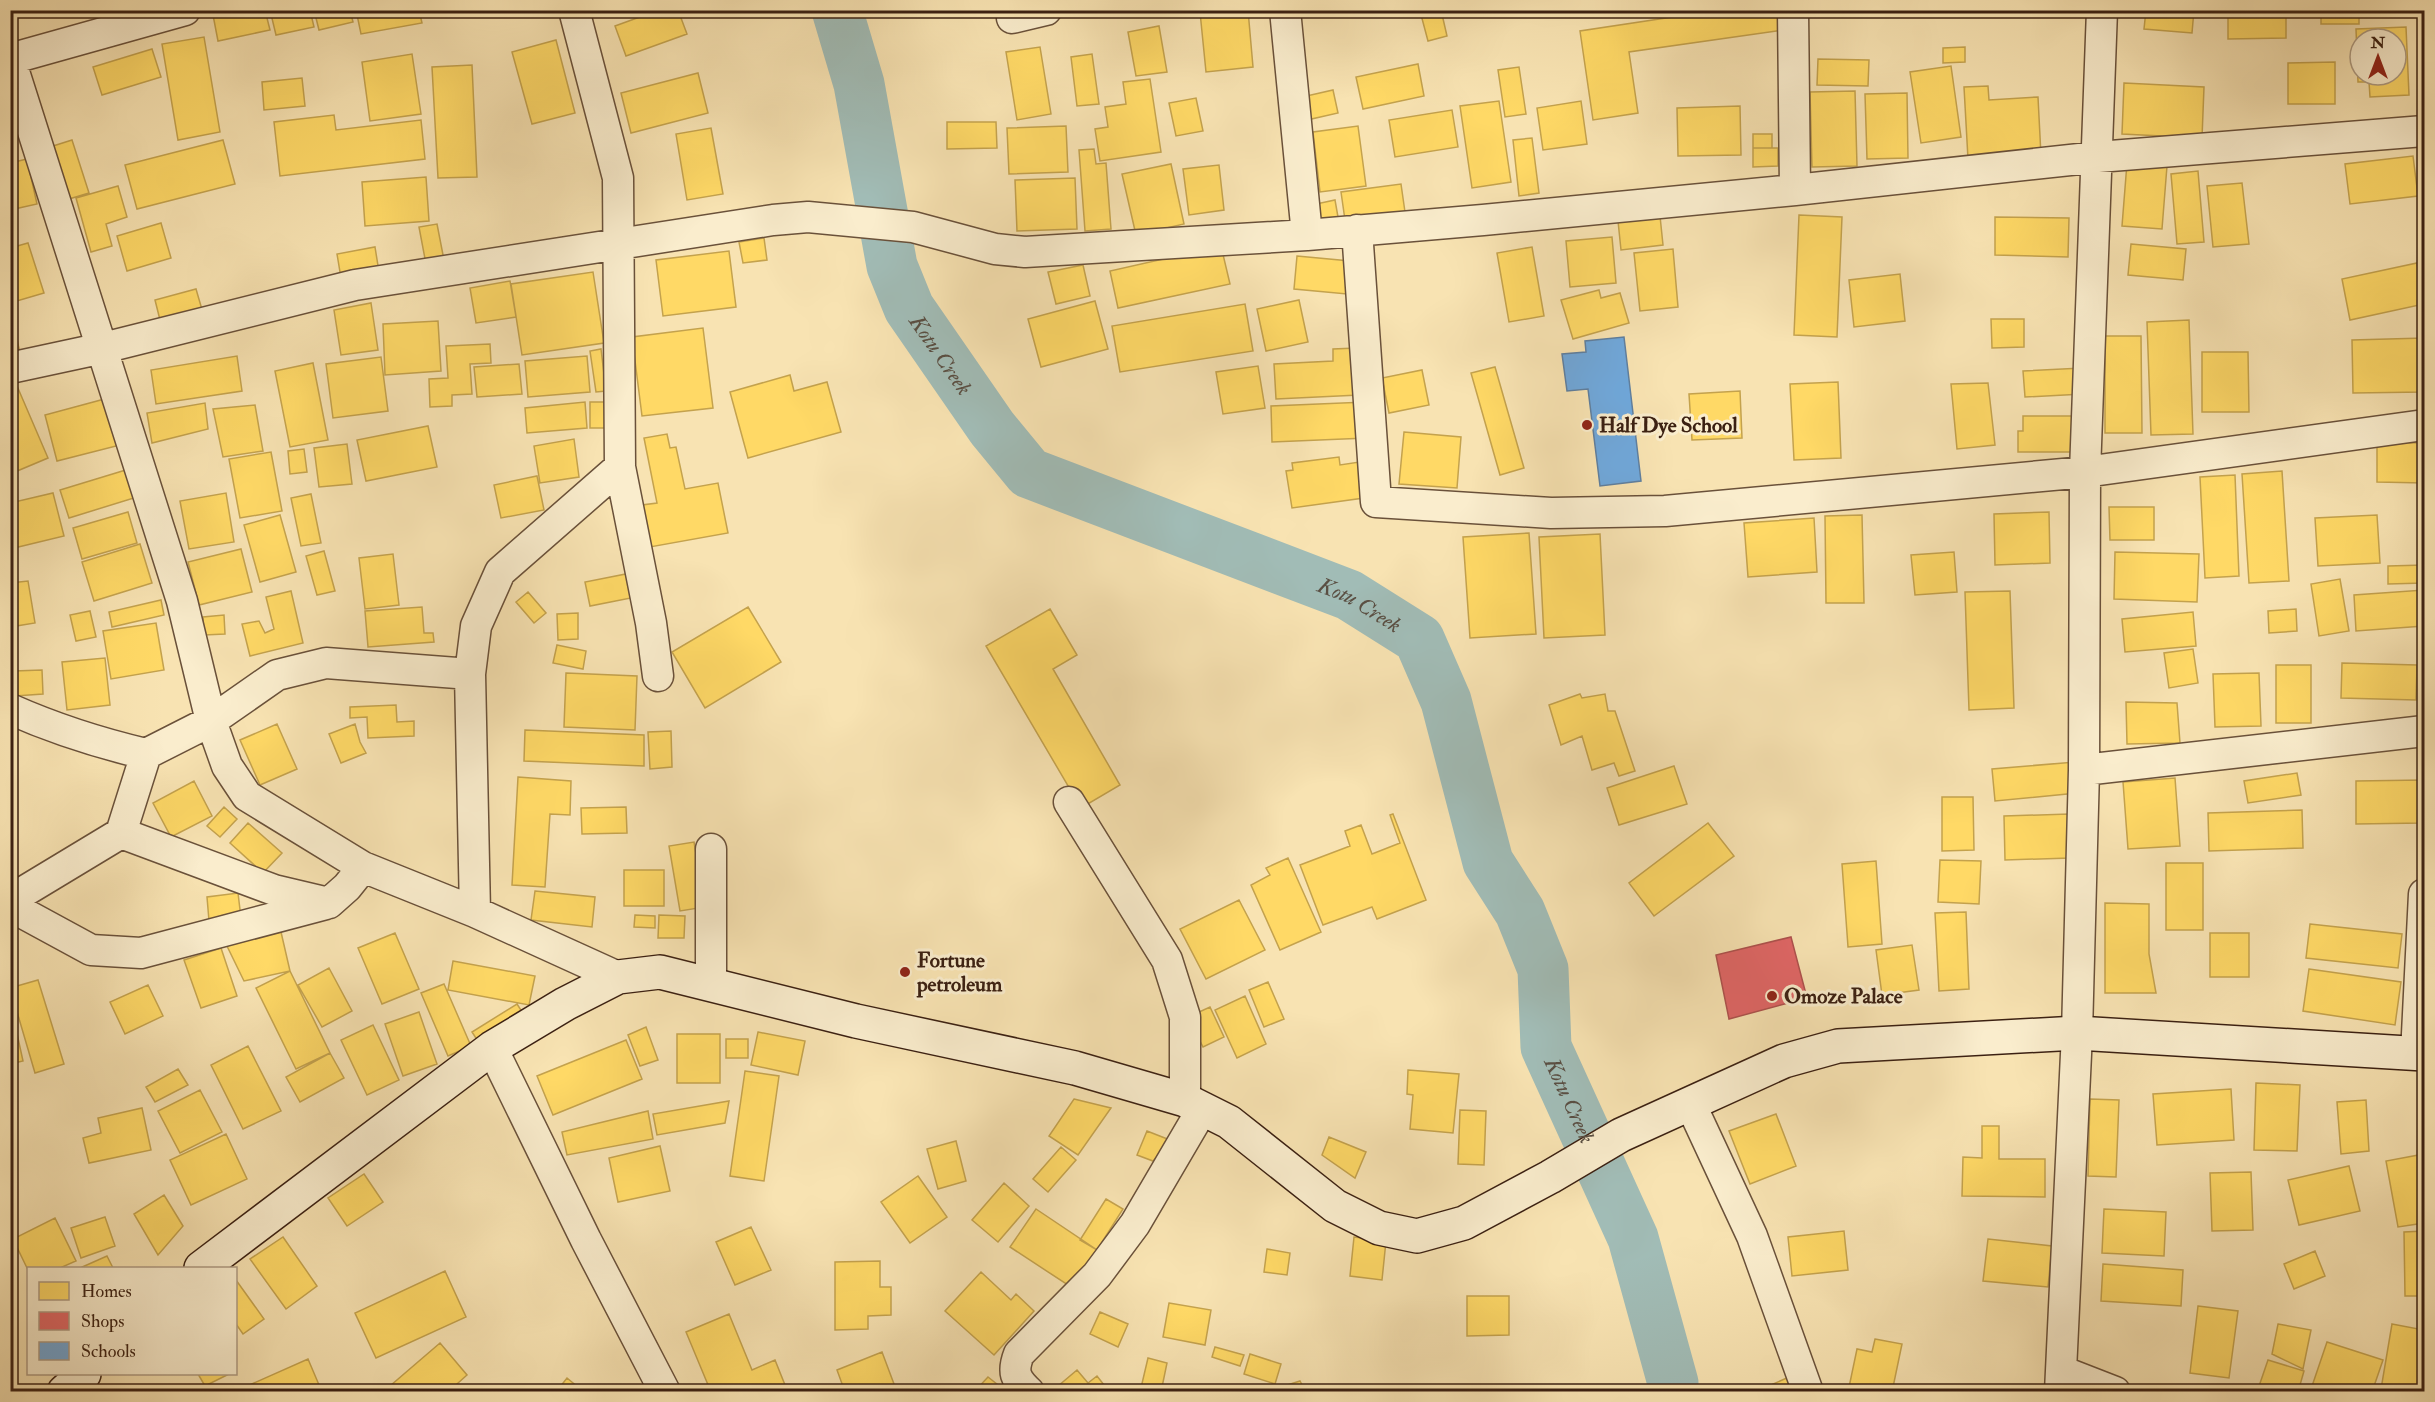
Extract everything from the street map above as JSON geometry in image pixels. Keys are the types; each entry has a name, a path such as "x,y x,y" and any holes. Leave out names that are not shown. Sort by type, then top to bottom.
{"street":[{"path":"185,10 10,59 104,348 182,601 211,721 227,766 247,796 363,867 475,912 618,976"},
{"path":"574,10 618,178 620,467 651,623 658,676"},
{"path":"1012,18 1046,10"},
{"path":"1285,10 1307,235"},
{"path":"1793,10 1795,190"},
{"path":"2102,10 2085,472 2084,770 2077,1033 2060,1382 2115,1392"},
{"path":"10,368 104,348 355,285 773,220 808,218 856,220 913,227 995,249 1024,252 1307,235 1795,190 2098,157 2424,131"},
{"path":"1357,230 1376,502 1551,513 1665,511 2085,472 2424,425"},
{"path":"475,912 470,674 476,626 500,572 620,467"},
{"path":"10,710 101,743 146,754 211,721 277,675 326,663 470,674"},
{"path":"2084,770 2424,731"},
{"path":"10,900 121,832 146,754"},
{"path":"1029,1392 1018,1382 1013,1368 1018,1354 1097,1275 1135,1224 1194,1104 1185,1017 1167,960 1069,802"},
{"path":"121,832 274,890 329,903"},
{"path":"711,849 711,983"},
{"path":"10,906 91,950 141,953 329,903 347,887 363,867"},
{"path":"204,1267 492,1048 565,1004 618,976 660,972 711,983 856,1021 1075,1068 1194,1104 1229,1122 1335,1206 1379,1228 1417,1236 1464,1223 1550,1177 1602,1145 1784,1061 1838,1046 2077,1033 2420,1054 2424,894"},
{"path":"492,1048 586,1240 665,1392"},
{"path":"1691,1105 1752,1236 1808,1392"},
{"path":"64,1392 83,1375"}],"building: Homes":[{"path":"233,10 265,10 270,30 218,41 213,15"},
{"path":"270,10 310,10 314,27 276,35"},
{"path":"314,10 350,10 353,22 319,30"},
{"path":"356,10 419,10 422,23 361,34"},
{"path":"659,10 678,10 687,34 626,56 615,26"},
{"path":"1248,10 1253,67 1206,72 1200,12"},
{"path":"1441,10 1447,36 1428,41 1420,11"},
{"path":"1719,10 1780,10 1783,30 1629,52 1638,113 1593,120 1580,31"},
{"path":"1827,10 1890,10 1890,16 1828,17"},
{"path":"1985,10 2094,10 2094,16 1985,15"},
{"path":"2146,10 2194,10 2192,33 2144,29"},
{"path":"2228,10 2286,10 2286,38 2228,39"},
{"path":"2321,10 2359,10 2359,24 2321,24"},
{"path":"1159,26 1167,72 1136,76 1128,32"},
{"path":"204,37 220,132 178,140 162,44"},
{"path":"556,40 575,113 532,124 512,52"},
{"path":"1040,47 1051,114 1017,120 1006,52"},
{"path":"1965,47 1965,62 1943,63 1943,48"},
{"path":"152,49 161,77 102,95 93,67"},
{"path":"412,54 421,114 370,121 362,62"},
{"path":"1092,54 1099,104 1077,106 1071,57"},
{"path":"1818,59 1869,60 1868,86 1817,85"},
{"path":"2335,62 2335,104 2288,104 2288,63"},
{"path":"1418,64 1424,96 1363,109 1356,77"},
{"path":"472,65 477,177 438,178 432,67"},
{"path":"1951,66 1961,137 1921,143 1910,72"},
{"path":"1519,67 1526,114 1505,117 1498,70"},
{"path":"2408,72 2409,95 2370,97 2369,87 2408,87"},
{"path":"698,73 708,113 631,133 621,93"},
{"path":"302,78 305,106 264,110 262,82"},
{"path":"1150,79 1161,152 1100,161 1095,129 1108,127 1105,107 1126,104 1123,82"},
{"path":"2124,83 2204,87 2202,138 2122,134"},
{"path":"1988,86 1989,100 2038,97 2041,156 1968,159 1964,87"},
{"path":"1333,90 1338,113 1307,120 1302,97"},
{"path":"1855,91 1857,166 1812,167 1810,92"},
{"path":"1907,93 1908,158 1867,159 1865,94"},
{"path":"1196,98 1203,131 1176,136 1169,103"},
{"path":"1499,101 1511,182 1472,188 1460,106"},
{"path":"1581,101 1587,144 1543,150 1537,108"},
{"path":"1740,106 1741,155 1678,156 1677,108"},
{"path":"1452,110 1458,147 1395,157 1389,120"},
{"path":"334,115 336,130 421,120 425,159 280,176 274,122"},
{"path":"947,122 996,122 997,148 947,149"},
{"path":"1066,126 1068,172 1009,174 1007,128"},
{"path":"1358,126 1366,186 1320,192 1313,132"},
{"path":"711,128 723,194 687,200 676,134"},
{"path":"1753,134 1772,134 1772,148 1753,148"},
{"path":"1532,138 1539,193 1519,196 1513,140"},
{"path":"72,140 89,193 69,199 53,146"},
{"path":"223,140 235,184 137,209 125,165"},
{"path":"1753,148 1778,148 1778,166 1753,167"},
{"path":"1094,149 1096,164 1106,163 1111,229 1085,231 1079,150"},
{"path":"2413,156 2418,196 2350,204 2345,164"},
{"path":"27,159 37,204 10,210 10,163"},
{"path":"2127,163 2167,166 2162,229 2122,226"},
{"path":"1171,164 1184,224 1136,235 1122,174"},
{"path":"1219,165 1224,210 1189,215 1183,169"},
{"path":"2198,171 2204,242 2177,244 2171,174"},
{"path":"426,177 429,221 365,226 362,182"},
{"path":"1075,178 1077,229 1017,231 1015,180"},
{"path":"2242,183 2249,244 2213,247 2207,186"},
{"path":"1401,184 1405,212 1345,220 1341,192"},
{"path":"118,186 127,217 106,224 112,246 91,252 76,198"},
{"path":"1335,200 1338,217 1319,221 1316,204"},
{"path":"1799,215 1842,217 1837,337 1794,335"},
{"path":"1660,216 1663,245 1621,250 1618,221"},
{"path":"1995,217 2069,218 2068,257 1995,255"},
{"path":"161,223 171,258 127,271 117,236"},
{"path":"437,224 444,260 426,264 419,227"},
{"path":"1612,237 1616,283 1570,287 1566,241"},
{"path":"764,238 767,260 743,263 739,242"},
{"path":"28,243 44,293 10,303 10,248"},
{"path":"2131,244 2186,249 2183,280 2128,275"},
{"path":"1221,246 1230,284 1118,308 1110,271"},
{"path":"375,247 379,272 341,278 337,254"},
{"path":"1532,247 1544,316 1509,322 1497,253"},
{"path":"1673,249 1678,307 1640,311 1634,253"},
{"path":"729,251 736,307 663,316 656,260"},
{"path":"1297,256 1350,261 1347,294 1294,289"},
{"path":"2417,263 2424,304 2350,320 2342,279"},
{"path":"1083,265 1090,296 1056,304 1048,272"},
{"path":"593,272 604,343 522,355 511,284"},
{"path":"1900,274 1905,321 1854,327 1849,280"},
{"path":"510,281 516,317 476,323 470,288"},
{"path":"196,289 203,313 161,324 155,300"},
{"path":"1599,290 1601,298 1620,293 1629,323 1573,339 1561,300"},
{"path":"1299,300 1308,342 1266,351 1257,309"},
{"path":"1095,301 1108,349 1041,367 1028,319"},
{"path":"371,303 378,350 341,355 334,310"},
{"path":"1245,304 1253,351 1120,372 1112,326"},
{"path":"1991,319 2024,319 2024,347 1992,348"},
{"path":"2189,320 2193,434 2151,435 2147,322"},
{"path":"438,321 441,371 385,375 383,324"},
{"path":"703,328 713,408 642,416 632,337"},
{"path":"10,330 15,330 21,358 10,360"},
{"path":"2105,336 2141,336 2142,433 2105,433"},
{"path":"2424,338 2424,392 2353,393 2352,340"},
{"path":"490,344 491,363 470,364 472,394 452,395 452,406 430,407 429,379 448,378 446,346"},
{"path":"1356,348 1359,395 1276,399 1274,364 1333,361 1333,349"},
{"path":"601,349 606,391 596,392 590,351"},
{"path":"2202,352 2248,352 2249,412 2202,412"},
{"path":"237,356 242,391 156,404 151,370"},
{"path":"587,356 590,392 528,397 525,361"},
{"path":"381,357 388,411 333,418 326,364"},
{"path":"313,363 328,440 290,447 275,371"},
{"path":"519,364 522,394 477,397 474,367"},
{"path":"1258,366 1265,408 1223,414 1216,372"},
{"path":"1495,367 1524,468 1500,475 1471,373"},
{"path":"2082,368 2083,394 2025,397 2023,371"},
{"path":"1422,370 1429,405 1389,413 1382,378"},
{"path":"10,373 48,458 10,474"},
{"path":"790,375 794,391 827,382 841,432 748,458 730,392"},
{"path":"1838,382 1841,458 1794,460 1790,384"},
{"path":"1988,383 1995,445 1957,449 1951,384"},
{"path":"1740,391 1742,438 1692,440 1689,394"},
{"path":"112,397 124,444 57,461 45,415"},
{"path":"585,402 587,428 527,433 525,408"},
{"path":"590,402 609,402 609,428 590,428"},
{"path":"1366,402 1367,438 1272,442 1271,406"},
{"path":"205,403 208,429 152,443 147,413"},
{"path":"255,405 263,451 223,457 213,409"},
{"path":"2023,416 2075,416 2076,452 2018,452 2018,431 2023,431"},
{"path":"428,426 437,467 366,481 357,440"},
{"path":"1404,432 1461,437 1457,488 1399,484"},
{"path":"667,434 670,448 676,447 685,489 718,483 728,533 650,547 642,505 657,503 644,438"},
{"path":"574,439 579,477 540,483 534,446"},
{"path":"2377,442 2424,443 2424,483 2377,482"},
{"path":"347,444 352,484 319,487 314,448"},
{"path":"304,449 307,472 290,474 288,451"},
{"path":"271,452 282,511 240,518 229,459"},
{"path":"1339,457 1340,465 1366,461 1371,497 1292,508 1286,471 1293,470 1292,463"},
{"path":"129,469 137,497 69,518 60,490"},
{"path":"2282,471 2289,581 2249,583 2242,474"},
{"path":"2235,475 2239,576 2205,578 2200,477"},
{"path":"537,476 544,510 501,518 494,485"},
{"path":"53,493 64,536 10,549 10,503"},
{"path":"226,493 234,542 189,549 180,501"},
{"path":"311,494 321,543 301,546 291,498"},
{"path":"2109,507 2154,507 2154,540 2110,540"},
{"path":"128,512 137,543 82,559 73,528"},
{"path":"2049,512 2050,563 1995,565 1994,514"},
{"path":"280,515 296,572 260,582 244,525"},
{"path":"1862,515 1864,603 1826,603 1825,516"},
{"path":"2377,515 2380,563 2318,566 2315,518"},
{"path":"1814,518 1817,572 1748,577 1744,523"},
{"path":"1529,533 1536,634 1470,638 1463,537"},
{"path":"1600,534 1605,635 1544,638 1539,537"},
{"path":"140,544 152,583 94,601 82,562"},
{"path":"241,549 252,592 199,605 188,562"},
{"path":"324,551 335,591 317,595 306,556"},
{"path":"1954,552 1957,592 1915,595 1911,555"},
{"path":"2115,552 2199,554 2197,602 2114,599"},
{"path":"393,554 399,605 365,609 359,558"},
{"path":"2424,565 2424,583 2388,584 2388,566"},
{"path":"631,573 636,597 590,606 585,582"},
{"path":"2340,579 2349,631 2319,636 2311,584"},
{"path":"28,581 35,623 10,627 10,583"},
{"path":"2424,590 2424,626 2356,631 2354,595"},
{"path":"291,591 303,643 250,656 242,624 259,621 265,633 274,629 266,597"},
{"path":"2010,591 2014,708 1969,710 1965,592"},
{"path":"528,592 546,613 534,623 516,602"},
{"path":"161,600 164,615 112,627 109,612"},
{"path":"422,607 424,633 433,633 434,642 368,647 365,611"},
{"path":"748,607 781,662 705,708 672,652"},
{"path":"1050,609 1077,655 1053,669 1120,785 1081,808 986,646"},
{"path":"2296,609 2297,631 2269,633 2268,611"},
{"path":"90,611 96,637 76,641 70,615"},
{"path":"2193,612 2196,646 2125,652 2122,619"},
{"path":"578,613 578,639 558,640 557,614"},
{"path":"224,615 225,634 204,635 203,617"},
{"path":"156,623 164,670 111,679 103,631"},
{"path":"557,645 586,651 583,669 553,663"},
{"path":"2193,649 2198,683 2169,688 2164,653"},
{"path":"105,658 110,705 67,710 62,662"},
{"path":"2342,663 2417,665 2416,700 2341,698"},
{"path":"2276,665 2311,665 2311,723 2276,723"},
{"path":"42,670 43,694 15,696 14,671"},
{"path":"566,673 637,676 635,730 564,727"},
{"path":"2259,673 2261,726 2215,727 2213,674"},
{"path":"1580,694 1582,698 1605,694 1608,711 1615,711 1635,771 1619,776 1614,763 1592,770 1582,736 1561,745 1549,705"},
{"path":"2126,702 2177,703 2180,743 2127,744"},
{"path":"396,705 397,722 414,721 414,736 368,738 367,717 350,718 350,707"},
{"path":"277,724 297,769 260,785 240,740"},
{"path":"355,724 366,753 341,763 329,734"},
{"path":"525,730 644,735 644,766 524,761"},
{"path":"671,731 672,767 650,769 648,732"},
{"path":"2075,762 2077,793 1995,801 1992,769"},
{"path":"1674,766 1687,804 1619,825 1607,788"},
{"path":"2297,773 2301,795 2248,803 2244,781"},
{"path":"518,777 571,781 570,815 550,814 545,887 512,885"},
{"path":"2175,778 2180,846 2128,849 2123,782"},
{"path":"2423,780 2423,823 2356,824 2356,781"},
{"path":"194,781 212,816 171,837 153,803"},
{"path":"1942,797 1973,797 1974,850 1942,851"},
{"path":"224,807 237,819 220,837 207,826"},
{"path":"626,807 627,833 582,834 581,808"},
{"path":"2302,810 2303,848 2209,851 2208,813"},
{"path":"1393,814 1426,900 1377,919 1372,907 1323,925 1300,865 1350,846 1345,831 1361,825 1372,854 1400,843 1390,815"},
{"path":"2069,814 2070,858 2005,860 2004,816"},
{"path":"248,823 282,853 263,873 230,843"},
{"path":"1708,823 1734,856 1654,916 1629,883"},
{"path":"694,842 705,907 680,911 669,846"},
{"path":"1288,858 1321,932 1280,950 1251,885 1270,875 1266,868"},
{"path":"1940,860 1981,861 1979,904 1938,902"},
{"path":"1876,861 1882,944 1848,947 1842,864"},
{"path":"2166,863 2203,863 2203,930 2166,930"},
{"path":"624,870 664,870 664,906 624,906"},
{"path":"535,891 595,897 592,927 531,920"},
{"path":"238,893 241,918 209,921 207,897"},
{"path":"1239,900 1265,950 1206,979 1180,929"},
{"path":"2105,903 2149,904 2149,954 2156,993 2105,993"},
{"path":"1966,912 1969,989 1939,991 1935,913"},
{"path":"635,915 655,916 655,928 634,927"},
{"path":"659,915 685,916 684,938 658,938"},
{"path":"2310,924 2402,934 2398,968 2306,958"},
{"path":"281,932 290,971 244,981 226,944"},
{"path":"395,933 419,989 382,1004 358,948"},
{"path":"2210,933 2249,933 2249,977 2210,977"},
{"path":"1912,945 1919,990 1882,995 1876,950"},
{"path":"221,948 237,996 201,1008 184,960"},
{"path":"453,961 535,976 529,1005 448,990"},
{"path":"329,968 352,1011 322,1027 298,985"},
{"path":"2309,969 2401,982 2395,1025 2303,1011"},
{"path":"290,971 330,1053 296,1069 256,988"},
{"path":"38,980 64,1064 35,1073 10,988"},
{"path":"1268,982 1284,1019 1264,1027 1249,990"},
{"path":"444,984 471,1046 448,1056 421,993"},
{"path":"148,985 163,1016 125,1034 110,1002"},
{"path":"1245,996 1266,1044 1237,1058 1215,1010"},
{"path":"517,1004 526,1018 481,1046 472,1032"},
{"path":"1210,1007 1224,1037 1203,1047 1188,1017"},
{"path":"419,1012 437,1064 403,1076 385,1024"},
{"path":"373,1025 399,1080 367,1095 341,1040"},
{"path":"646,1027 658,1060 640,1066 628,1035"},
{"path":"16,1029 23,1061 10,1064 10,1031"},
{"path":"758,1032 805,1041 798,1075 751,1065"},
{"path":"677,1034 720,1034 720,1083 677,1083"},
{"path":"726,1039 748,1039 748,1058 726,1058"},
{"path":"626,1040 642,1079 553,1115 537,1076"},
{"path":"248,1046 281,1111 243,1129 211,1065"},
{"path":"330,1053 344,1078 300,1102 286,1077"},
{"path":"178,1069 188,1085 155,1102 146,1087"},
{"path":"1408,1070 1459,1074 1453,1133 1410,1129 1413,1095 1407,1094"},
{"path":"745,1071 779,1076 764,1181 730,1176"},
{"path":"2256,1083 2300,1085 2297,1151 2254,1150"},
{"path":"2231,1089 2234,1140 2157,1145 2153,1094"},
{"path":"200,1090 222,1132 180,1153 158,1111"},
{"path":"1074,1099 1111,1108 1078,1155 1049,1136"},
{"path":"2090,1099 2119,1100 2116,1177 2088,1176"},
{"path":"2366,1100 2369,1151 2341,1154 2337,1102"},
{"path":"729,1101 725,1123 657,1135 653,1114"},
{"path":"142,1108 151,1150 89,1163 83,1138 101,1133 98,1118"},
{"path":"1460,1110 1486,1111 1484,1165 1458,1164"},
{"path":"648,1111 653,1139 567,1155 562,1132"},
{"path":"1776,1114 1796,1166 1750,1184 1729,1131"},
{"path":"1982,1126 1999,1126 1999,1159 2045,1159 2045,1197 1962,1196 1963,1157 1982,1158"},
{"path":"1147,1131 1175,1142 1153,1161 1137,1155"},
{"path":"226,1134 247,1179 191,1205 170,1160"},
{"path":"1329,1137 1366,1152 1355,1178 1322,1155"},
{"path":"956,1141 966,1181 938,1189 927,1149"},
{"path":"660,1146 670,1191 618,1202 609,1158"},
{"path":"1061,1147 1076,1160 1048,1192 1033,1179"},
{"path":"2424,1154 2424,1223 2398,1227 2386,1161"},
{"path":"2349,1166 2360,1211 2299,1225 2288,1180"},
{"path":"2251,1172 2253,1230 2212,1231 2210,1173"},
{"path":"364,1174 383,1202 347,1226 328,1198"},
{"path":"918,1176 947,1217 910,1243 881,1202"},
{"path":"1004,1183 1029,1206 998,1242 972,1220"},
{"path":"164,1195 183,1226 158,1255 134,1214"},
{"path":"1106,1199 1123,1209 1097,1250 1080,1240"},
{"path":"1036,1209 1097,1250 1071,1287 1010,1247"},
{"path":"2104,1209 2166,1212 2164,1256 2102,1253"},
{"path":"105,1217 115,1246 81,1258 71,1228"},
{"path":"55,1218 76,1261 62,1267 27,1268 13,1239"},
{"path":"751,1227 771,1270 735,1285 716,1242"},
{"path":"1844,1231 1848,1270 1792,1276 1788,1237"},
{"path":"2424,1231 2424,1296 2405,1296 2404,1232"},
{"path":"283,1237 317,1286 286,1309 250,1259"},
{"path":"1354,1237 1386,1241 1382,1280 1350,1276"},
{"path":"1988,1239 2052,1246 2048,1287 1983,1281"},
{"path":"1267,1249 1290,1253 1287,1275 1264,1272"},
{"path":"2315,1251 2325,1276 2294,1289 2284,1264"},
{"path":"107,1256 112,1267 82,1267"},
{"path":"880,1261 880,1287 891,1287 891,1315 868,1316 868,1329 835,1330 835,1262"},
{"path":"2103,1264 2183,1270 2181,1306 2101,1301"},
{"path":"445,1271 466,1317 376,1358 355,1313"},
{"path":"981,1272 1011,1300 1016,1294 1034,1311 994,1355 945,1311"},
{"path":"237,1281 264,1319 243,1334 237,1325"},
{"path":"1467,1296 1509,1296 1509,1335 1467,1336"},
{"path":"1169,1303 1211,1310 1205,1345 1163,1337"},
{"path":"2198,1306 2238,1311 2229,1378 2190,1373"},
{"path":"1100,1312 1128,1324 1118,1347 1090,1334"},
{"path":"729,1314 752,1370 775,1360 787,1390 783,1392 711,1392 686,1332"},
{"path":"2278,1324 2311,1330 2303,1369 2272,1354"},
{"path":"2392,1324 2424,1330 2424,1392 2381,1389"},
{"path":"1875,1339 1902,1344 1892,1392 1848,1392 1857,1349 1872,1352"},
{"path":"2327,1342 2383,1360 2372,1392 2310,1392"},
{"path":"440,1343 467,1375 448,1392 383,1392"},
{"path":"1215,1347 1244,1355 1240,1366 1212,1357"},
{"path":"882,1352 897,1392 845,1392 837,1370"},
{"path":"1250,1354 1281,1364 1275,1384 1244,1374"},
{"path":"1148,1358 1167,1363 1161,1392 1140,1392"},
{"path":"308,1359 322,1392 236,1392 236,1391"},
{"path":"2268,1360 2304,1371 2298,1392 2257,1392"},
{"path":"1077,1370 1088,1383 1097,1376 1104,1385 1096,1392 1051,1392"},
{"path":"1798,1373 1803,1392 1755,1392"},
{"path":"199,1375 227,1375 205,1386"},
{"path":"988,1377 1007,1392 974,1392"},
{"path":"567,1378 584,1392 556,1392"},
{"path":"1300,1381 1306,1392 1265,1392"}],"building: Shops":[{"path":"1791,937 1807,998 1729,1019 1716,955"}],"building: Schools":[{"name":"Half Dye School","path":"1624,337 1641,481 1600,486 1588,389 1567,391 1562,354 1586,352 1585,341"}],"waterway":[{"name":"Kotu Creek","path":"837,10 859,84 892,266 909,308 992,428 1029,473 1349,595 1419,639 1446,701 1488,862 1520,912 1543,969 1546,1047 1633,1238 1673,1383 1673,1392"}],"place":[{"name":"Half Dye School","path":"1587,425"},
{"name":"Fortune petroleum","path":"905,972"},
{"name":"Omoze Palace","path":"1772,996"}]}
